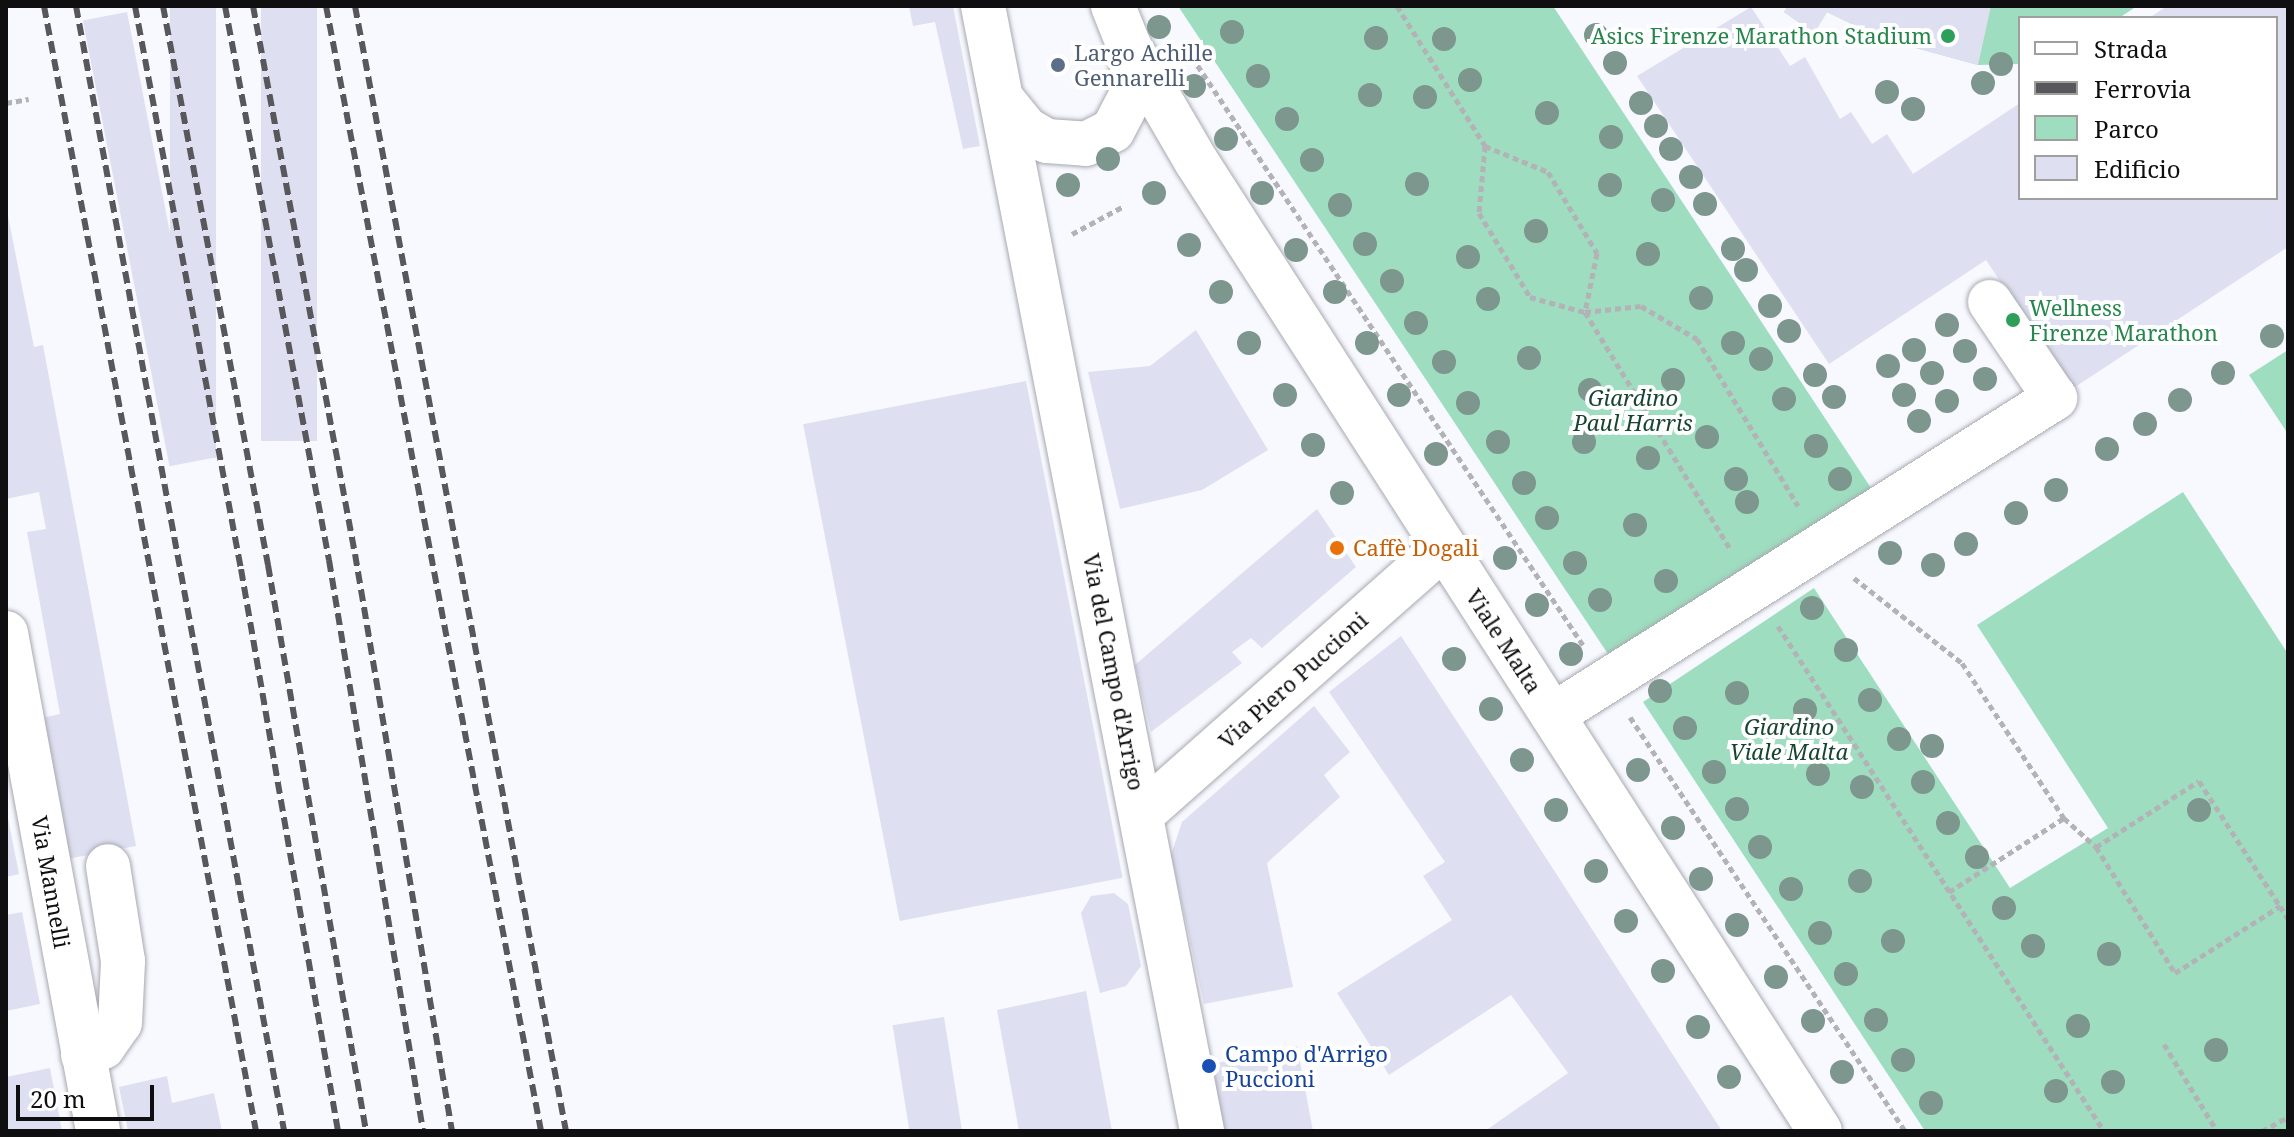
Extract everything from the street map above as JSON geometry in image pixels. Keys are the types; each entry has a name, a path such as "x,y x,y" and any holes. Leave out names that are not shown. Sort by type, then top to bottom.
{"street":[{"path":"983,6 1001,98 1036,135 1059,144 1095,140"},
{"path":"1042,225 1044,168 1095,140 1133,100 1129,46 1113,6"},
{"name":"Viale Malta","path":"1129,46 1189,150 1820,1131"},
{"name":"Via del Campo d'Arrigo","path":"1001,98 1042,225 1142,814 1202,1131"},
{"name":"Viale Malta","path":"1095,140 1124,130 1155,131 1172,136 1189,150"},
{"path":"1553,715 2055,398 1990,302"},
{"name":"Via Piero Puccioni","path":"1142,814 1444,547"},
{"name":"Via Mannelli","path":"6,633 98,1131"},
{"path":"83,1055 103,1047 120,1023 123,961 108,866"}],"path":[{"path":"1184,44 1905,1131"},
{"path":"6,103 29,99"},
{"path":"1485,146 1479,213 1530,297 1585,312 1641,306 1697,339 1800,509"},
{"path":"1042,225 1124,206"},
{"path":"1844,570 1962,663 2064,818 2096,847 2175,973 2280,906"},
{"path":"2096,847 2199,781 2288,919"},
{"path":"1949,892 2064,818"},
{"path":"2164,1044 2217,1131"},
{"path":"2262,1131 2288,1117"}],"green space":[{"name":"Giardino Paul Harris","path":"1178,6 1553,6 1873,491 1608,654"},
{"name":"Asics Firenze Marathon Stadium","path":"1788,6 2137,6 2122,16 2018,16 2018,64 1978,65 1883,39 1827,12 1814,33 1784,12"},
{"path":"2288,350 2288,434 2249,375"},
{"name":"Giardino Viale Malta","path":"2183,492 2288,654 2288,1131 1925,1131 1643,702 1814,588 2010,888 2108,828 1977,625"}],"building":[{"path":"170,6 216,6 216,458 170,458"},
{"path":"261,6 317,6 317,441 261,441"},
{"path":"909,6 953,6 980,146 963,149 935,22 913,26"},
{"name":"Asics Firenze Marathon Stadium","path":"1788,6 1991,6 1978,65 1883,39 1827,12 1814,33 1784,12"},
{"path":"2167,6 2288,6 2288,247 2072,389 1986,260 1829,364 1637,76 1751,7 1790,66 1805,57 1840,119 1851,112 1872,144 1887,134 1913,174 2018,104 2018,200 2278,200 2278,16 2152,16"},
{"path":"127,12 214,458 169,466 83,21"},
{"path":"6,206 34,347 43,345 136,846 67,859 42,718 60,714 27,532 46,529 39,492 6,499"},
{"path":"1196,330 1268,450 1202,490 1120,509 1088,372 1150,366"},
{"path":"1026,381 1123,878 900,921 803,424"},
{"path":"1317,509 1356,567 1262,648 1251,638 1232,652 1242,663 1151,732 1135,665"},
{"path":"1401,636 1722,1131 1485,1131 1568,1073 1511,995 1389,1075 1337,993 1452,920 1423,876 1445,862 1329,692"},
{"path":"1314,706 1350,752 1324,775 1340,797 1267,863 1293,987 1204,1004 1171,855 1182,822"},
{"path":"6,808 19,874 6,877"},
{"path":"1114,893 1128,904 1141,966 1126,986 1100,993 1081,913 1091,896"},
{"path":"22,912 40,1004 6,1011 6,915"},
{"path":"1086,991 1112,1131 1019,1131 997,1010"},
{"path":"944,1017 962,1131 909,1131 893,1025"},
{"path":"1297,1046 1313,1131 1224,1131 1212,1064"},
{"path":"50,1068 62,1131 6,1131 6,1077"},
{"path":"167,1076 172,1103 214,1093 222,1131 128,1131 119,1087"}],"railway":[{"path":"44,6 256,1131"},
{"path":"76,6 284,1131"},
{"path":"135,6 241,569 338,1131"},
{"path":"163,6 268,565 366,1131"},
{"path":"225,6 329,560 423,1131"},
{"path":"253,6 355,554 452,1131"},
{"path":"326,6 541,1131"},
{"path":"355,6 566,1131"}],"place":[{"name":"Asics Firenze Marathon Stadium","path":"1948,36"},
{"name":"Largo Achille Gennarelli","path":"1058,65"},
{"name":"Wellness Firenze Marathon","path":"2013,320"},
{"name":"Caffè Dogali","path":"1337,548"},
{"name":"Campo d'Arrigo Puccioni","path":"1209,1066"}]}
